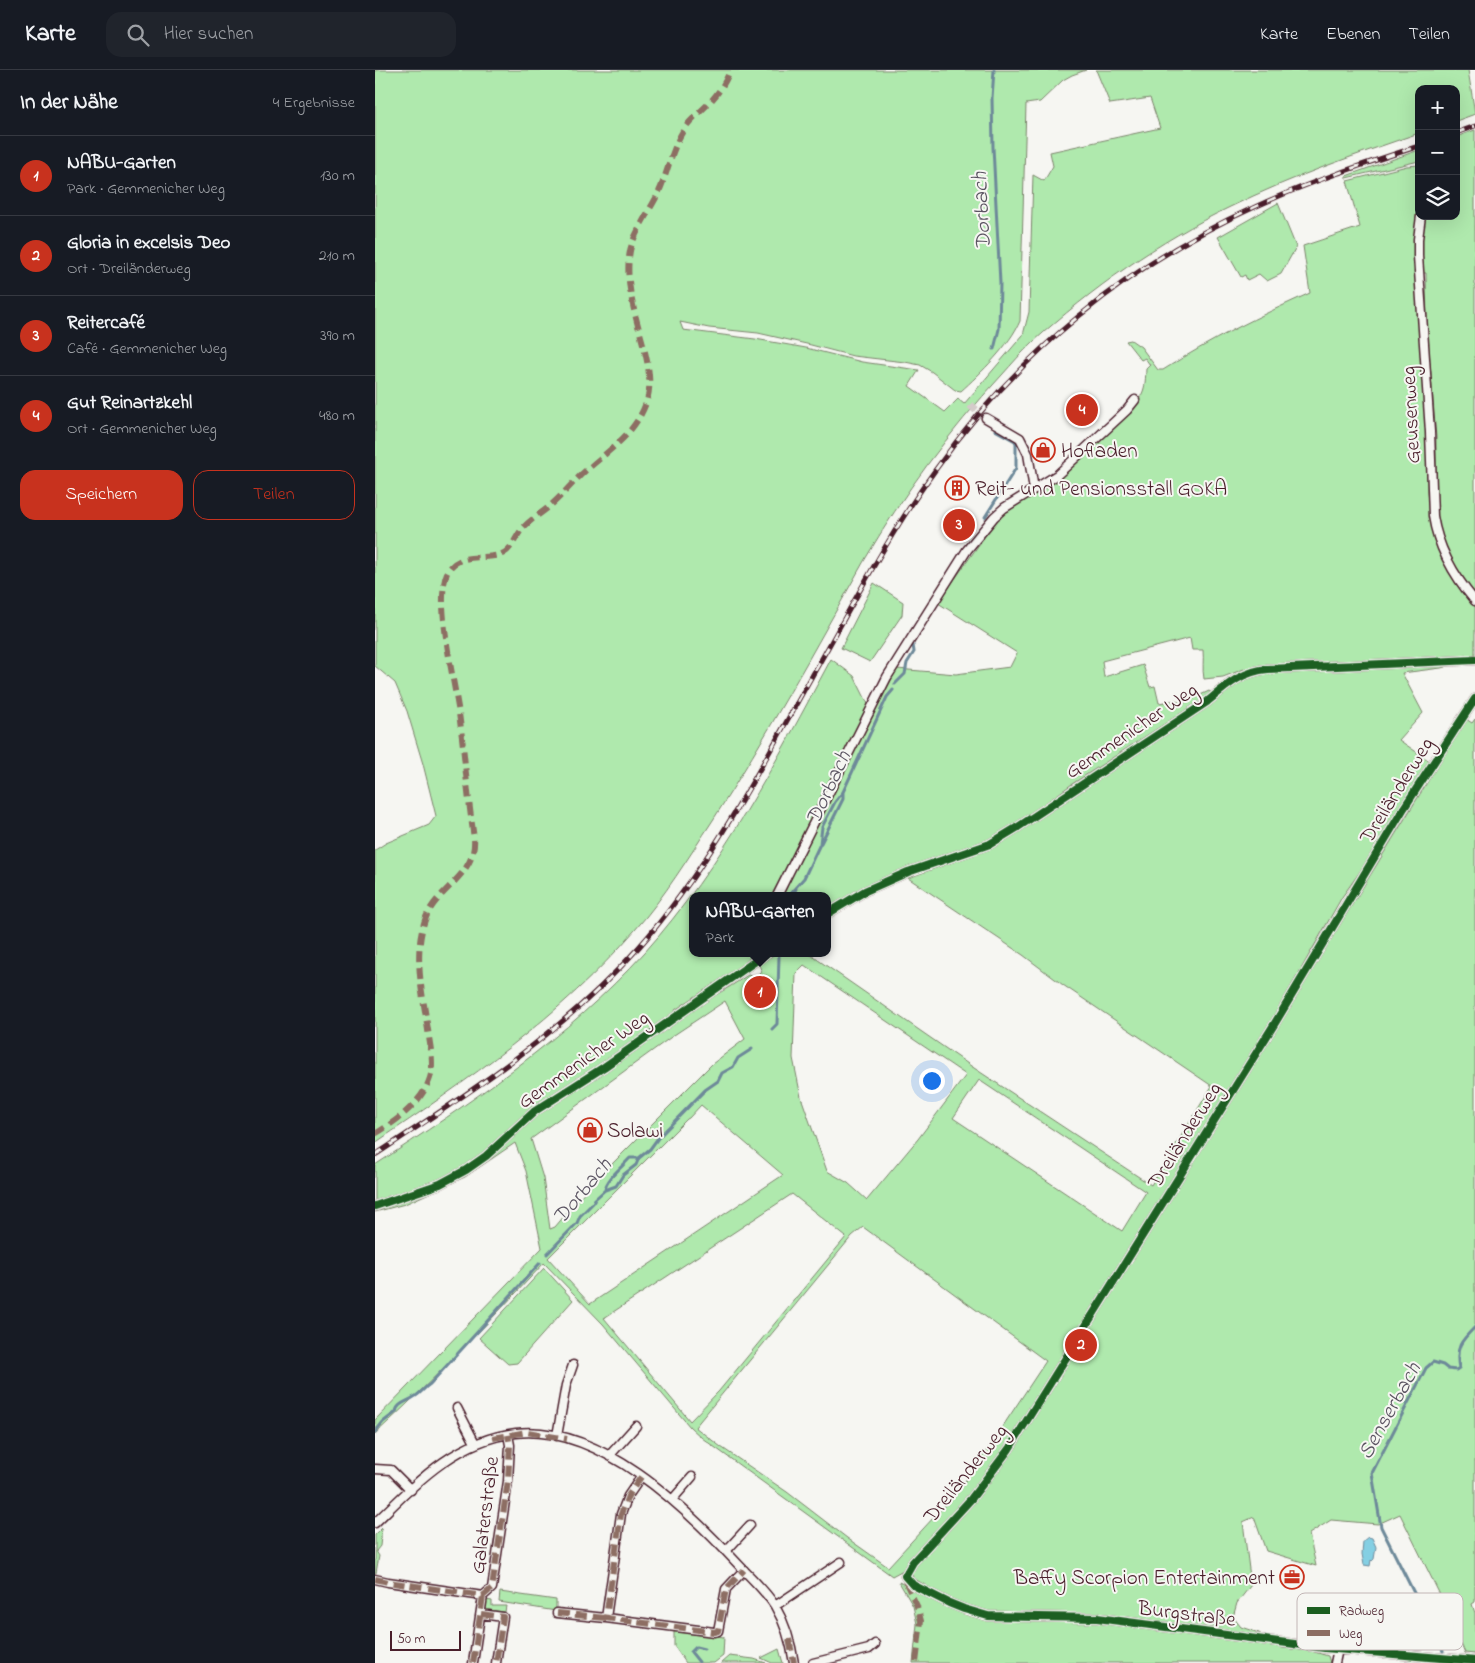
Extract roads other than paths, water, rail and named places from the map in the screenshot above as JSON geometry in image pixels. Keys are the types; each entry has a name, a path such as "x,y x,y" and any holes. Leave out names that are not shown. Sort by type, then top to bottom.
{"street":[{"name":"Geusenweg","path":"1420,220 1418,256 1435,530 1450,566 1475,601"},
{"path":"779,892 887,677 967,550 994,517 1011,502 1057,476 1127,410 1135,400"},
{"path":"986,418 1021,438 1028,454 1035,489"},
{"name":"Gemmenicher Weg","path":"831,912 865,891 907,872 990,844 1207,702 1227,685 1245,674 1268,669 1475,660"},
{"name":"Dreiländerweg","path":"905,1576 913,1562 971,1499 1009,1449 1275,1023 1404,808 1475,699"},
{"name":"Gemmenicher Weg","path":"375,1206 440,1184 466,1170 486,1156 535,1111 604,1067 756,957"},
{"path":"557,1436 566,1385 573,1364"},
{"path":"457,1408 475,1443"},
{"path":"609,1456 636,1426"},
{"path":"375,1523 442,1462 475,1443 527,1432 574,1440 609,1456 641,1476 672,1500 726,1550 765,1592 775,1606 789,1639 794,1663"},
{"name":"Galaterstraße","path":"473,1663 483,1596 492,1588 495,1576 509,1471 510,1445 508,1435"},
{"path":"375,1469 391,1466 411,1490"},
{"path":"606,1618 621,1514 628,1496 641,1476"},
{"path":"672,1500 692,1476"},
{"path":"726,1550 751,1525"},
{"path":"775,1606 841,1562"},
{"path":"557,1613 713,1632 718,1631 726,1589 744,1570"},
{"name":"Burgstraße","path":"905,1576 913,1585 949,1603 964,1610 988,1616 1097,1618 1297,1644"},
{"name":"Galaterstraße","path":"375,1579 483,1596"},
{"path":"481,1614 503,1617 496,1663"},
{"path":"813,1663 869,1649 875,1644"},
{"path":"1335,1663 1338,1650"},
{"name":"Burgstraße","path":"1349,1650 1475,1661"}],"water":[{"path":"1368,1537 1372,1538 1376,1547 1374,1559 1371,1560 1370,1566 1364,1565 1362,1554 1363,1541"}],"waterway":[{"name":"Dorbach","path":"994,70 992,98 993,147 1000,283 999,329 994,349"},
{"name":"Dorbach","path":"985,517 1016,468 1015,441 995,430"},
{"name":"Dorbach","path":"895,684 905,674 907,663 914,652 913,645"},
{"name":"Dorbach","path":"792,892 804,878 820,844 822,827 835,802 843,792 887,697 893,690"},
{"path":"821,843 843,799 843,792"},
{"name":"Dorbach","path":"772,1029 777,1024 779,957"},
{"name":"Dorbach","path":"547,1254 605,1190 611,1177 630,1158 639,1158 650,1149 658,1138 705,1090 718,1081 722,1073 733,1067 738,1058 752,1049"},
{"path":"605,1190 616,1186 623,1175 636,1165 639,1158"},
{"name":"Dorbach","path":"375,1432 383,1422 396,1412 400,1405 416,1396 430,1384 540,1263"},
{"name":"Senserbach","path":"1414,1593 1381,1527 1372,1473 1426,1368 1433,1362 1443,1365 1448,1369 1456,1370 1459,1368 1458,1355 1460,1345 1475,1327"},
{"path":"699,1662 691,1652 696,1647 704,1649"}],"tunnel":[{"path":"970,405 986,418"}],"railway":[{"path":"1460,132 1475,126"},
{"path":"375,1155 514,1060 579,1007 639,947 690,882 713,848 756,777 873,568 919,493 968,427 1002,388 1039,351 1079,316 1121,284 1164,255 1210,229 1297,189 1415,147"}],"place":[{"name":"Gut Reinartzkehl","path":"1082,410"},
{"name":"Hofladen","path":"1043,450"},
{"name":"Reit- und Pensionsstall GOKA","path":"957,488"},
{"name":"Reitercafé","path":"959,525"},
{"name":"NABU-Garten","path":"760,992"},
{"name":"Solawi","path":"590,1130"},
{"name":"Gloria in excelsis Deo","path":"1081,1345"},
{"name":"Baffy Scorpion Entertainment","path":"1292,1577"}]}
